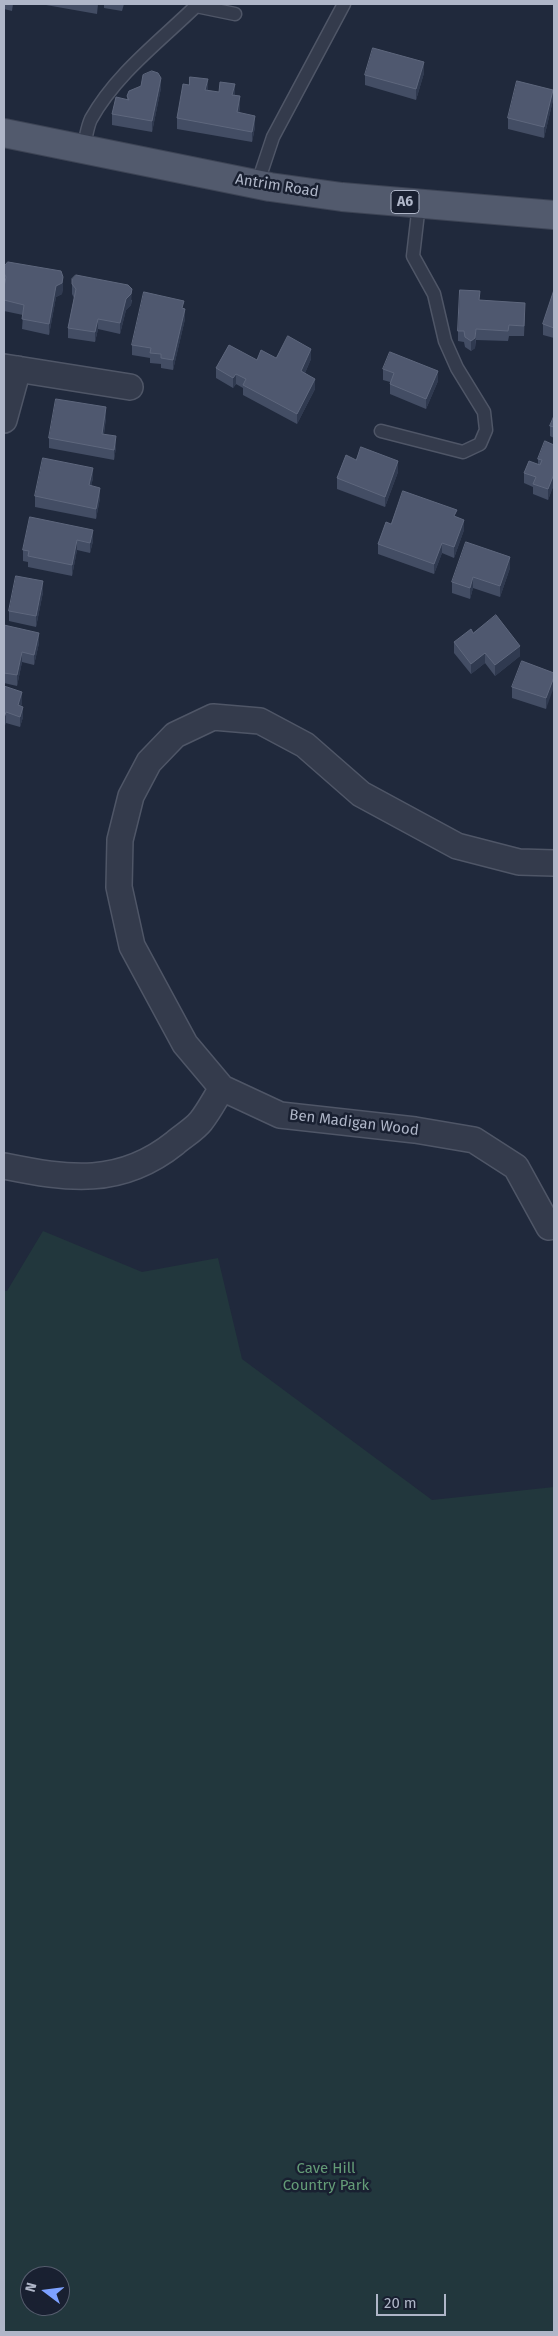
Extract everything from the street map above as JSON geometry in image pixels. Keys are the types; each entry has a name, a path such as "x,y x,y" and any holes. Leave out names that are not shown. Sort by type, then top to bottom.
{"main road":[{"name":"Antrim Road","path":"4,133 257,185 342,197 554,215"}],"street":[{"path":"4,420 11,368 130,387"},
{"name":"Ben Madigan Wood","path":"549,1227 516,1167 474,1140 415,1130 280,1114 222,1088 184,1044 132,946 119,887 120,840 131,796 149,762 175,735 214,717 260,721 305,745 361,794 457,846 519,862 554,863"},
{"path":"4,1166 47,1175 98,1176 130,1170 165,1150 200,1122 222,1088"}],"lane":[{"path":"257,185 273,138 344,4"},
{"path":"83,148 90,121 109,91 140,57 196,6 235,14"},
{"path":"381,431 463,452 480,444 486,430 484,412 457,368 445,341 434,294 413,256 419,204"}],"green space":[{"name":"Cave Hill Country Park","path":"43,1231 142,1272 218,1258 242,1359 432,1500 554,1487 554,2332 4,2332 4,1291 7,1291"}],"building":[{"path":"373,48 424,62 416,89 365,75"},
{"path":"152,71 158,73 161,78 152,121 112,114 116,97 129,100 127,96 129,91 141,86 143,75"},
{"path":"190,77 208,79 205,90 219,92 220,82 235,84 232,95 240,96 237,112 255,116 252,132 177,118 183,84 189,85"},
{"path":"517,81 553,90 544,127 508,118"},
{"path":"8,262 61,271 62,283 56,286 49,324 22,319 24,305 4,300 6,277 4,267"},
{"path":"76,275 128,285 132,289 131,294 126,299 120,323 98,319 95,332 68,328 76,289 72,284 72,279"},
{"path":"460,290 480,291 479,300 525,303 524,326 509,325 508,331 476,329 475,338 471,341 465,337 464,331 458,331"},
{"path":"554,290 554,328 543,324"},
{"path":"144,292 184,301 182,308 185,309 173,360 161,358 161,354 150,353 151,348 132,345"},
{"path":"288,336 311,349 301,371 315,379 297,414 243,385 246,379 236,374 233,378 216,368 229,345 257,360 261,350 276,358"},
{"path":"390,352 438,371 426,399 390,384 394,373 383,369"},
{"path":"56,399 106,407 102,434 116,436 114,450 49,438"},
{"path":"554,416 554,427 550,426"},
{"path":"545,441 554,445 554,474 548,489 533,484 536,477 524,473 529,461 540,465 542,460 538,459"},
{"path":"361,447 398,461 385,497 337,478 346,455 356,460"},
{"path":"43,458 93,468 89,485 100,488 96,509 35,496"},
{"path":"403,491 457,510 454,516 464,520 454,547 442,543 434,564 378,544 386,522 391,524"},
{"path":"30,517 93,530 90,543 77,540 72,565 28,556 29,551 23,550"},
{"path":"466,542 510,557 500,586 473,577 470,588 452,582"},
{"path":"16,576 43,581 36,616 9,611"},
{"path":"496,615 520,646 495,665 485,653 471,664 454,642 471,629 473,633"},
{"path":"4,625 39,633 34,655 22,652 17,675 4,673"},
{"path":"522,661 554,673 546,698 512,687"},
{"path":"4,686 22,692 18,705 23,707 20,717 6,712 4,718"}]}
